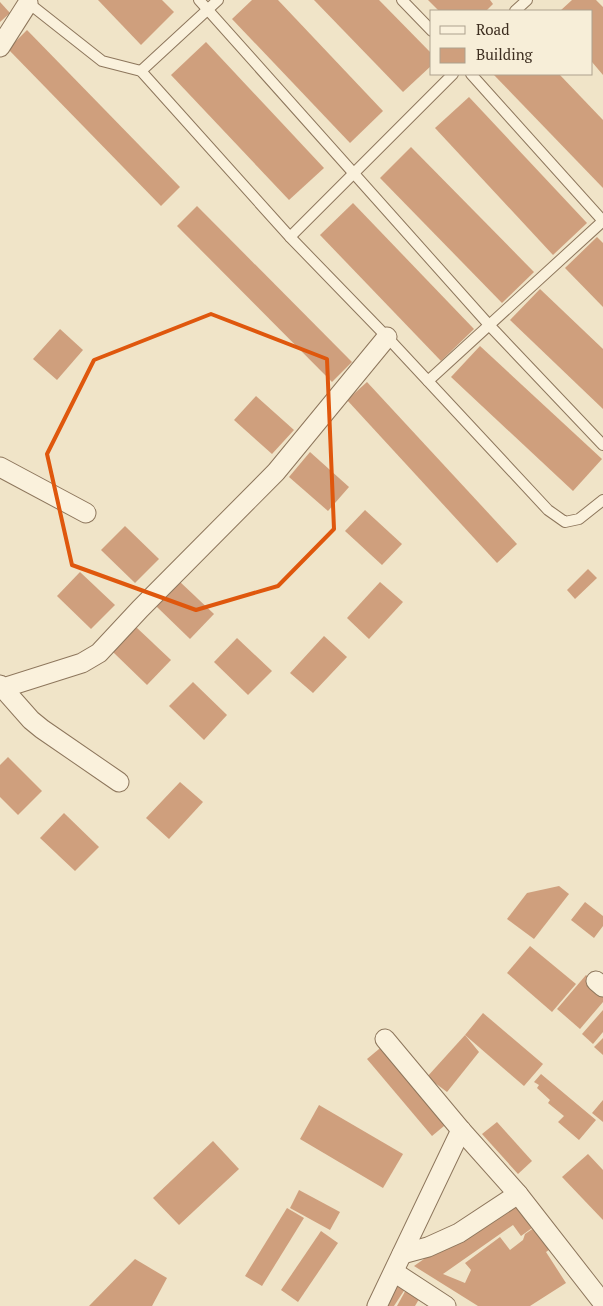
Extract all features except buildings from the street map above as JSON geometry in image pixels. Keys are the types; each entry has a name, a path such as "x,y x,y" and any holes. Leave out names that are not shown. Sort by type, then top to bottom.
{"street":[{"path":"0,47 26,2"},
{"path":"119,782 42,729 31,720 1,687 82,663 99,654 140,609 276,472 387,337"},
{"path":"0,467 86,513"},
{"path":"385,1039 461,1130 518,1194 603,1303"},
{"path":"377,1306 461,1130"},
{"path":"402,1254 428,1247 459,1234 518,1194"},
{"path":"394,1272 446,1306"}],"lane":[{"path":"199,0 490,326 603,445"},
{"path":"141,71 218,0"},
{"path":"402,0 430,30"},
{"path":"516,10 527,0"},
{"path":"26,2 102,62 141,71 290,237 387,337 548,510 566,522 580,519 603,500"},
{"path":"290,237 452,75"},
{"path":"428,381 603,221 472,75"}],"highlighted area":[{"path":"211,314 327,359 334,529 278,586 196,610 72,565 47,454 94,360"}]}
